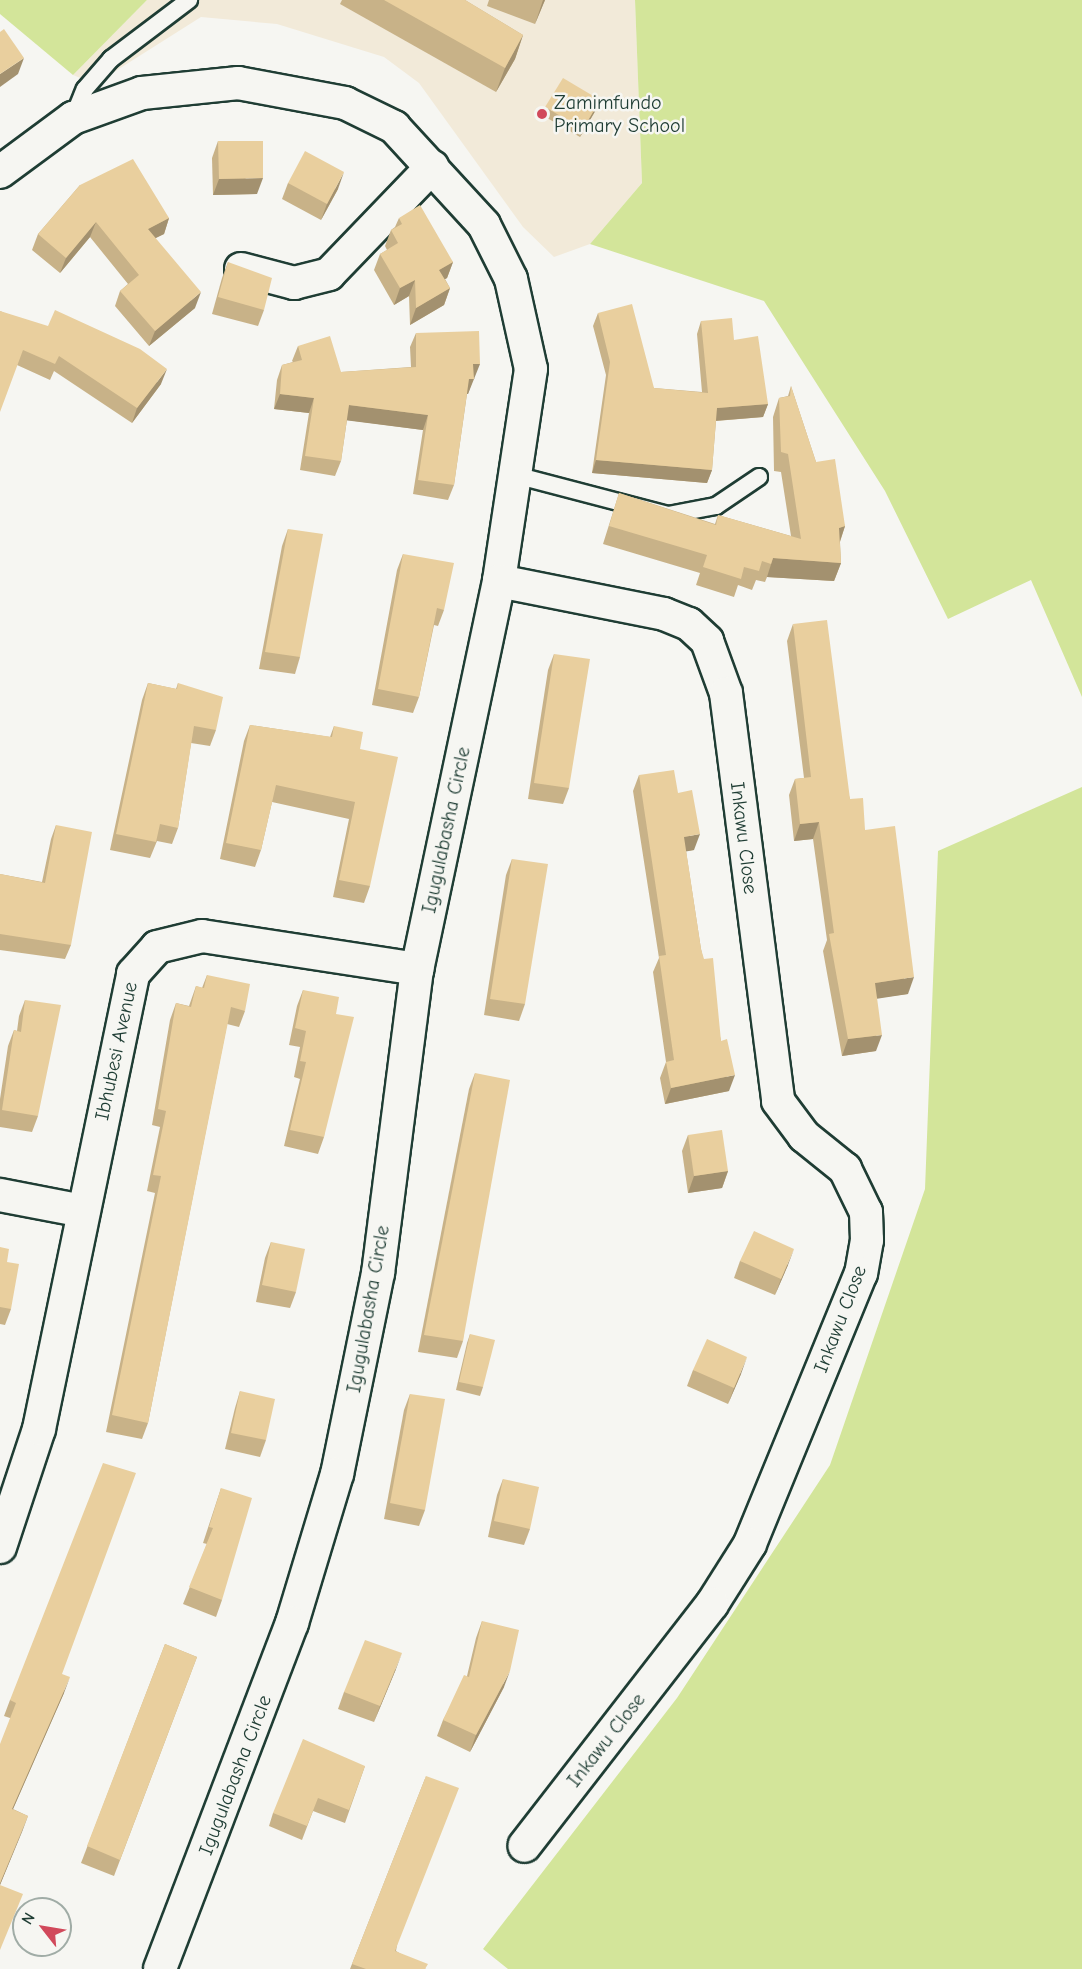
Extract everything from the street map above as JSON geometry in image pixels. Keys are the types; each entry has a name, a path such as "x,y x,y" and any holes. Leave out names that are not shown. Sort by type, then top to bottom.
{"street":[{"name":"Igugulabasha Circle","path":"0,171 73,118 142,93 238,83 345,103 394,127 484,225 525,321 530,392 519,476 500,581 417,969 378,1273 338,1474 292,1623 160,1969"},
{"path":"241,269 294,283 329,274 432,167"},
{"name":"Inkawu Close","path":"500,581 664,614 689,624 706,641 726,693 778,1101 804,1136 845,1169 866,1212 867,1240 861,1273 750,1544 712,1605 524,1846"},
{"name":"Ibhubesi Avenue","path":"0,1547 39,1429 122,1007 133,974 157,947 202,936 417,969"},
{"path":"0,1195 83,1211"}],"lane":[{"path":"73,118 85,89 111,58 189,0"},
{"path":"519,476 668,515 716,506 759,477"}],"shaded area":[{"name":"Zamimfundo Primary School","path":"147,0 635,0 642,183 590,244 554,257 523,227 419,83 384,57 277,24 201,17 95,84 73,75"}],"green space":[{"path":"0,0 147,0 73,75 0,14"},
{"path":"635,0 1082,0 1082,697 1031,580 948,619 885,491 764,301 590,244 642,183"},
{"path":"1082,787 1082,1969 508,1969 483,1949 677,1698 830,1465 925,1189 938,851"}],"building":[{"path":"384,0 465,0 523,35 505,68"},
{"path":"4,29 24,58 0,74 0,32"},
{"path":"563,78 600,100 583,129 545,107"},
{"path":"218,141 263,141 263,178 219,179"},
{"path":"305,151 344,172 327,204 288,183"},
{"path":"133,159 169,218 148,229 201,292 155,331 120,291 139,275 96,222 66,258 38,234 80,185"},
{"path":"420,205 453,262 439,270 450,288 416,308 415,280 400,288 380,254 398,243 391,230 402,224 399,218"},
{"path":"228,262 272,278 264,310 218,297"},
{"path":"632,304 654,388 708,393 701,321 732,318 734,340 758,336 768,404 717,408 712,470 596,460 610,362 598,313"},
{"path":"55,310 140,349 167,369 137,408 59,356 55,364 23,350 0,412 0,311 48,326"},
{"path":"479,331 480,364 473,364 474,379 469,379 454,485 418,480 428,415 349,405 341,461 305,456 314,398 280,394 282,365 302,360 298,346 330,336 341,372 416,367 416,333"},
{"path":"791,386 816,462 835,459 845,526 839,528 841,563 773,558 771,564 762,561 759,571 744,567 741,579 703,567 707,555 609,526 619,493 716,525 718,515 801,539 788,454 781,452 779,398 790,396"},
{"path":"288,529 323,534 300,657 265,652"},
{"path":"403,554 454,563 444,610 437,608 419,697 378,689"},
{"path":"827,620 850,799 863,798 865,830 895,826 914,977 875,983 882,1035 848,1039 829,934 834,933 819,822 800,824 795,779 811,777 793,624"},
{"path":"554,654 590,659 569,788 534,783"},
{"path":"148,683 177,689 178,683 223,697 216,730 194,726 178,828 160,824 156,842 116,834"},
{"path":"250,725 332,737 334,726 363,732 360,749 398,757 370,886 339,880 355,802 276,785 261,850 226,843"},
{"path":"674,770 678,793 692,790 700,834 684,837 701,949 704,959 713,958 721,1041 727,1039 735,1075 671,1088 666,1062 674,1060 659,956 666,955 639,775"},
{"path":"56,825 92,832 71,945 0,934 0,874 45,883"},
{"path":"512,859 548,864 525,1004 490,999"},
{"path":"207,975 250,984 245,1011 231,1007 148,1423 112,1415 161,1176 153,1175 166,1111 158,1109 176,1003 191,1007 196,986 204,988"},
{"path":"303,990 339,997 336,1014 354,1017 324,1137 290,1130 306,1062 300,1061 306,1031 295,1028"},
{"path":"25,1000 61,1005 38,1116 2,1110 14,1030 21,1032"},
{"path":"475,1073 510,1080 463,1341 424,1335"},
{"path":"722,1130 728,1171 694,1176 688,1135"},
{"path":"754,1231 794,1249 781,1279 740,1261"},
{"path":"271,1242 305,1249 296,1292 262,1285"},
{"path":"0,1247 9,1249 7,1262 19,1264 11,1309 0,1307"},
{"path":"470,1334 495,1340 483,1387 459,1382"},
{"path":"707,1339 747,1357 734,1388 693,1370"},
{"path":"240,1391 275,1399 266,1440 231,1433"},
{"path":"410,1394 445,1399 425,1510 390,1503"},
{"path":"103,1463 136,1473 62,1674 70,1677 12,1809 28,1816 0,1883 0,1744 16,1703 10,1700"},
{"path":"503,1479 539,1487 530,1529 494,1521"},
{"path":"221,1488 252,1498 222,1600 189,1587 213,1528 209,1527"},
{"path":"482,1621 519,1630 510,1671 476,1735 443,1720 464,1675 469,1677"},
{"path":"365,1640 402,1653 380,1706 344,1692"},
{"path":"165,1644 197,1657 120,1860 87,1846"},
{"path":"303,1739 365,1766 349,1810 318,1798 307,1826 273,1813"},
{"path":"426,1776 459,1788 395,1951 428,1964 425,1969 366,1969 352,1964"},
{"path":"0,1885 23,1894 22,1897 12,1897 12,1921 0,1950"}],"place":[{"name":"Zamimfundo Primary School","path":"542,114"}]}
